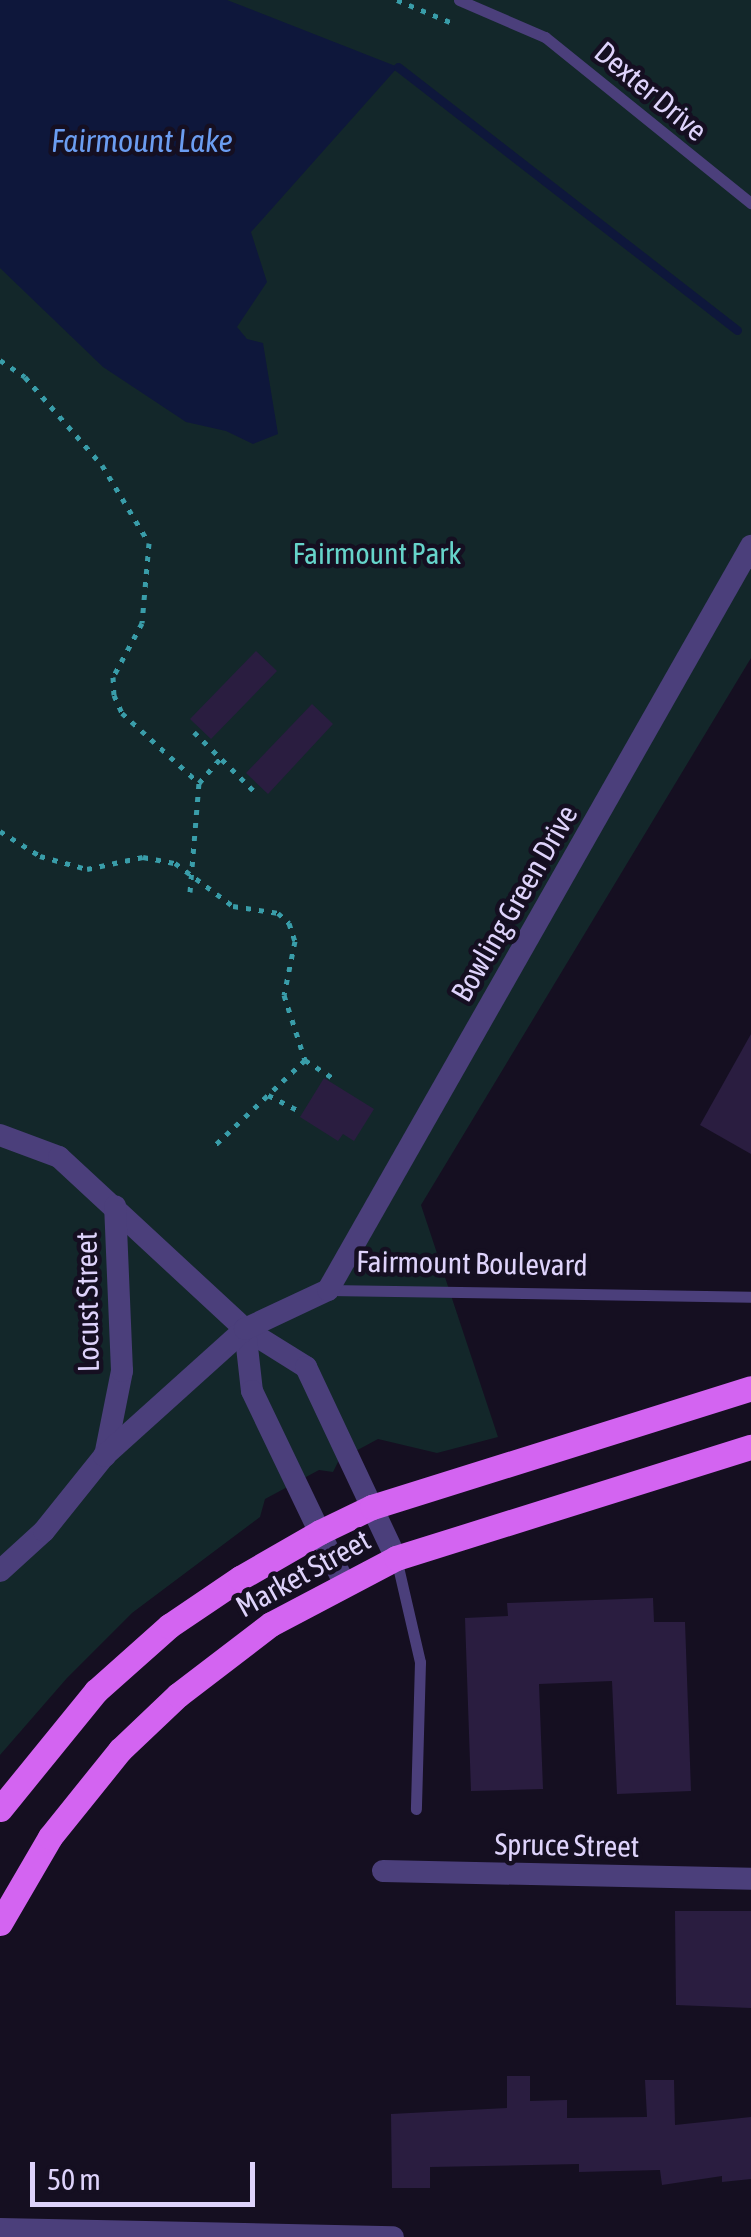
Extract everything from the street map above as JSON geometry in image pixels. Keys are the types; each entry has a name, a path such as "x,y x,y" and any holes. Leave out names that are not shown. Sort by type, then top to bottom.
{"main road":[{"name":"Market Street","path":"0,1809 96,1691 169,1626 240,1578 320,1532 372,1507 751,1388"},
{"name":"Market Street","path":"0,1923 50,1837 144,1726 234,1650 344,1583 396,1558 751,1446"}],"street":[{"name":"Bowling Green Drive","path":"328,1290 751,546"},
{"name":"Locust Street","path":"0,1134 58,1156 245,1329"},
{"name":"Locust Street","path":"104,1456 122,1371 115,1206"},
{"name":"Fairmount Boulevard","path":"0,1571 44,1531 104,1456 245,1329 328,1290"},
{"path":"245,1329 306,1367 396,1558"},
{"path":"245,1329 252,1391 344,1583"},
{"name":"Spruce Street","path":"383,1871 751,1878"},
{"path":"0,2229 393,2237"}],"lane":[{"name":"Dexter Drive","path":"459,0 545,37 751,203"},
{"name":"Fairmount Boulevard","path":"328,1290 751,1297"},
{"path":"396,1558 420,1662 416,1809"}],"path":[{"path":"398,0 460,26"},
{"path":"0,360 25,377 102,465 148,543 142,622 113,677 114,695 122,713 199,783"},
{"path":"194,732 258,794"},
{"path":"190,892 199,783 220,758"},
{"path":"0,831 40,856 87,869 143,858 175,863 233,906 278,913 289,923 294,941 284,995 306,1060 337,1081"},
{"path":"213,1146 306,1060"},
{"path":"268,1095 297,1110"}],"green space":[{"name":"Fairmount Park","path":"0,0 751,0 751,658 421,1205 498,1437 437,1453 378,1439 339,1460 333,1472 319,1470 265,1499 260,1517 132,1613 67,1678 0,1755"}],"water":[{"name":"Fairmount Lake","path":"0,0 227,0 398,67 251,232 267,282 237,327 247,339 263,343 278,434 253,444 226,431 186,422 103,367 0,268"}],"building":[{"path":"256,651 277,671 211,739 190,719"},
{"path":"312,704 333,724 268,794 246,773"},
{"path":"751,1034 751,1154 700,1125"},
{"path":"324,1078 374,1109 354,1141 343,1134 338,1141 300,1117"},
{"path":"653,1598 654,1622 685,1622 691,1791 617,1794 612,1681 539,1684 543,1789 471,1791 465,1618 508,1616 507,1603"},
{"path":"675,1911 751,1911 751,2008 676,2005"},
{"path":"507,2076 530,2076 530,2101 567,2100 567,2118 647,2117 645,2080 674,2080 675,2125 751,2117 751,2179 722,2182 722,2176 662,2185 660,2170 579,2172 579,2164 430,2167 430,2188 392,2188 391,2114 507,2108"}],"waterway":[{"path":"398,67 737,330"}]}
